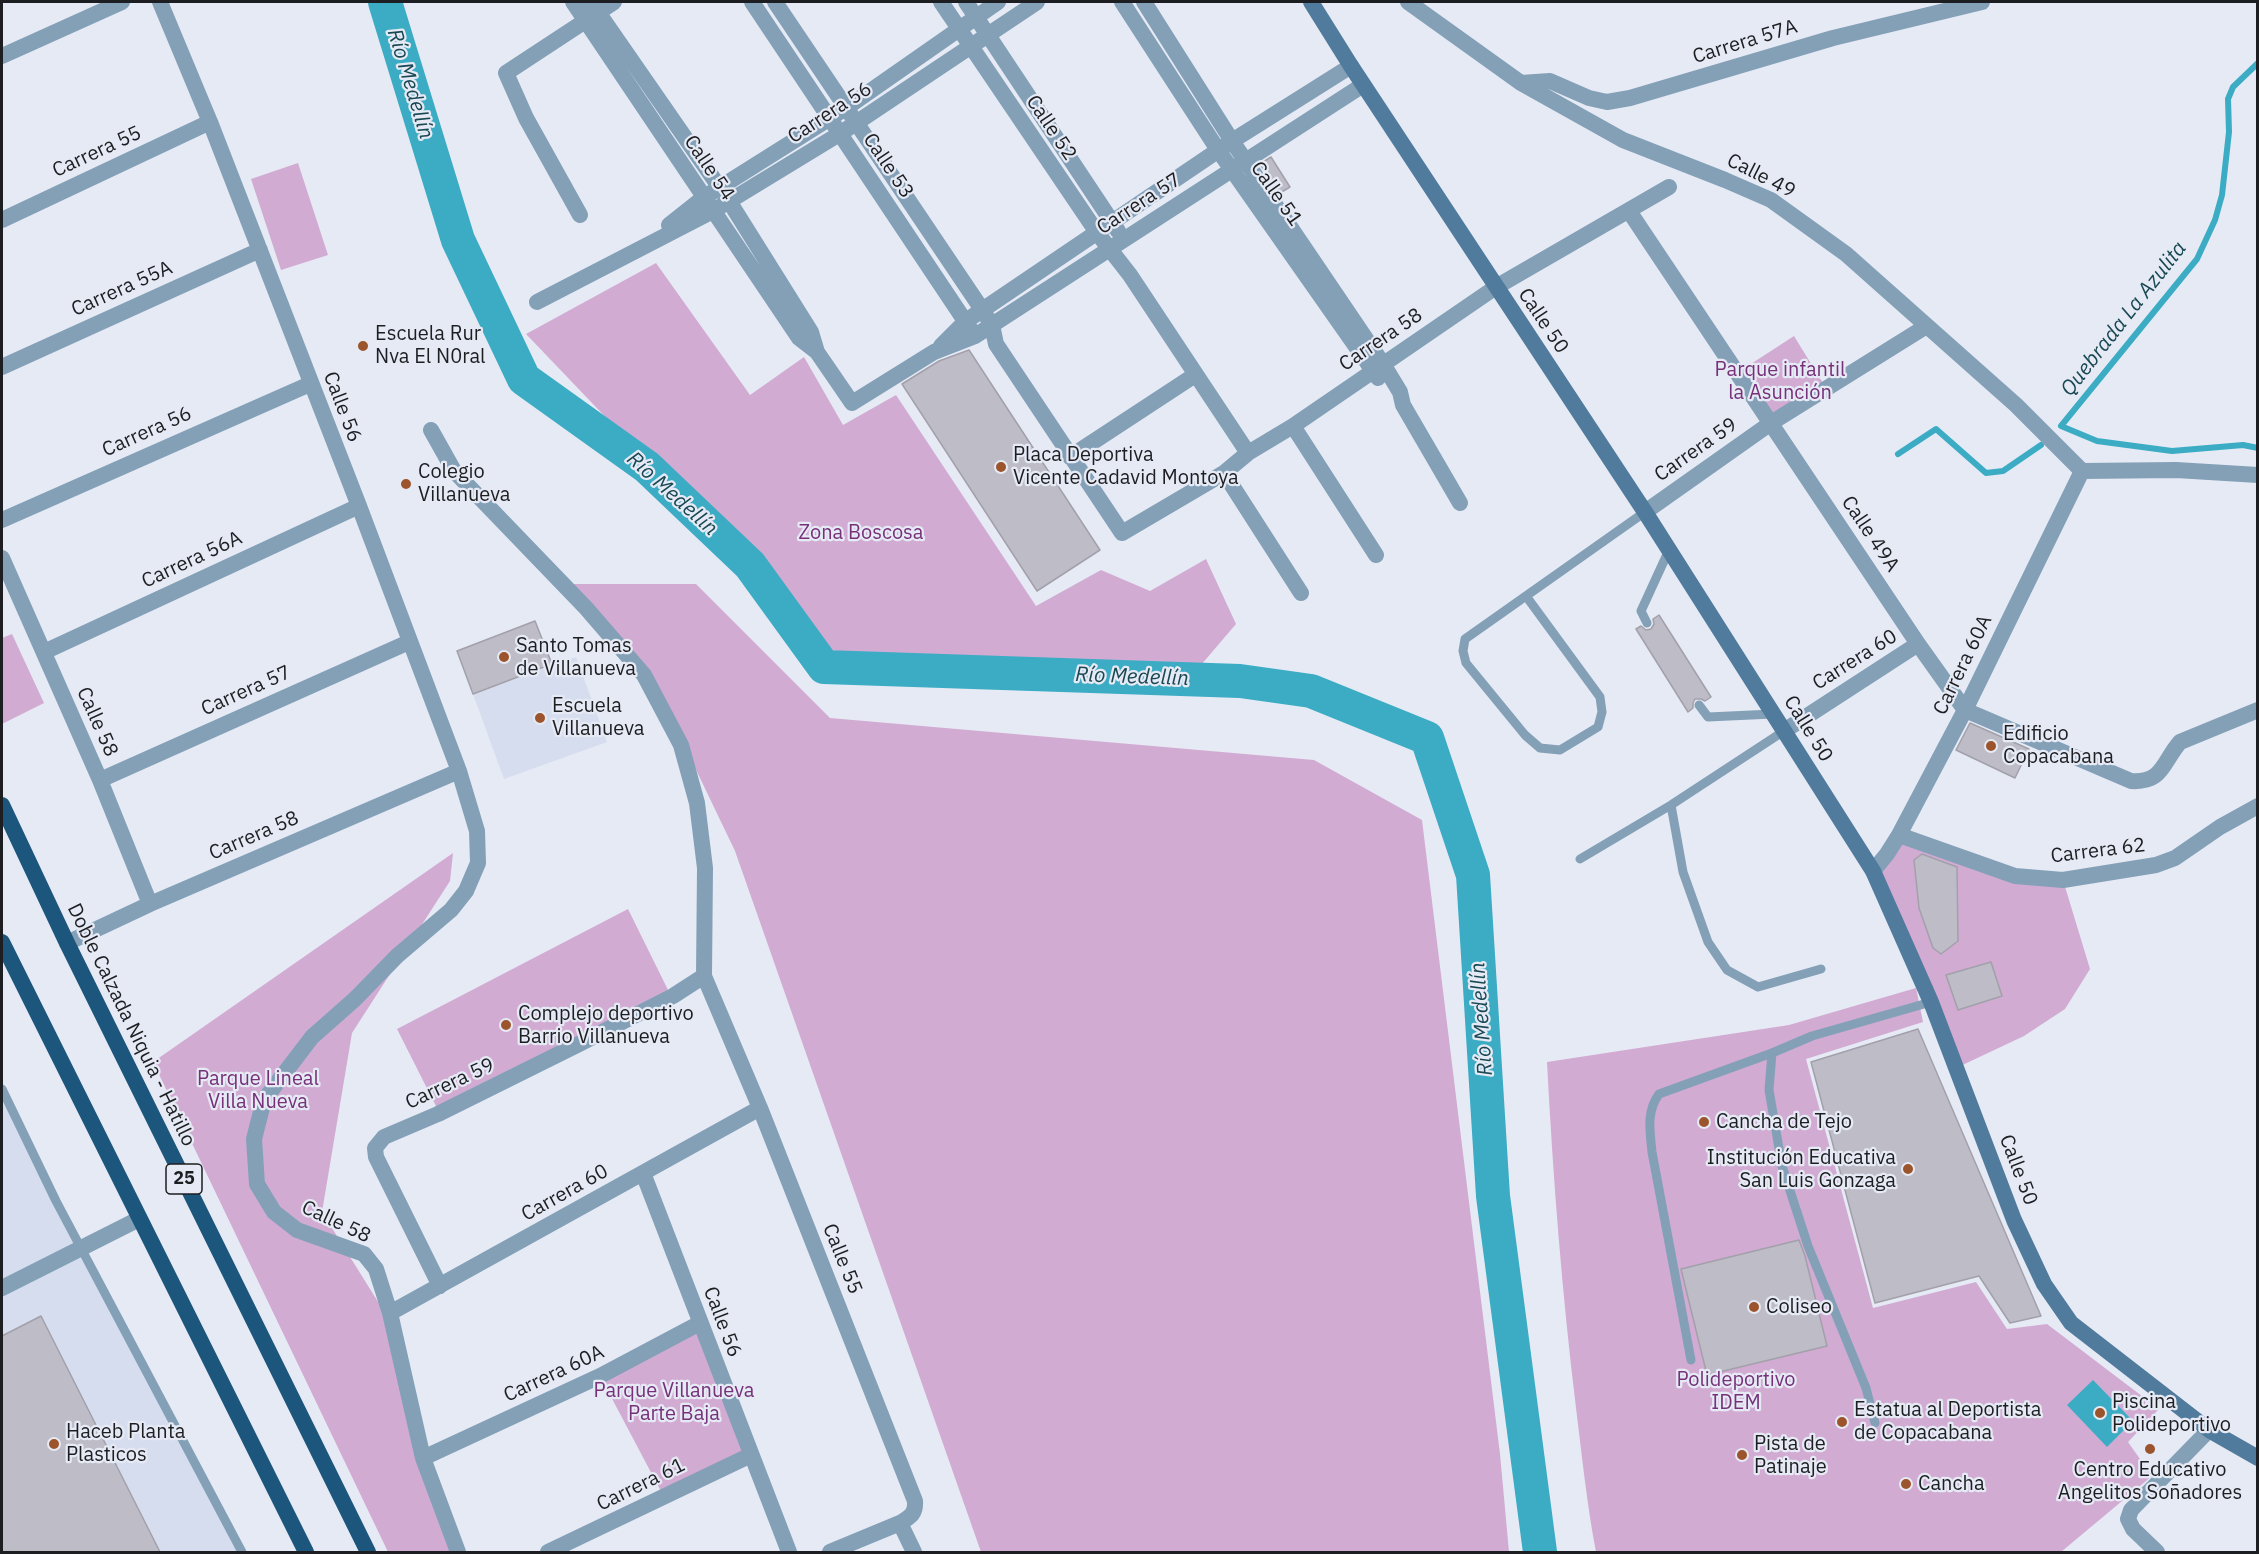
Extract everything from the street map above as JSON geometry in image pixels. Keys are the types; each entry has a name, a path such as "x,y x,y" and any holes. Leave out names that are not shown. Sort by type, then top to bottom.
{"highway":[{"name":"Doble Calzada Niquia - Hatillo","path":"2,806 67,943 368,1552"},
{"path":"2,942 306,1552"}],"main road":[{"name":"Calle 50","path":"1311,2 1350,66 1645,512 1872,871 1931,1002 2014,1220 2044,1284 2071,1323 2209,1430 2258,1458"}],"street":[{"path":"2,56 122,2"},
{"name":"Calle 56","path":"160,2 210,122 358,506 459,771 477,831"},
{"name":"Calle 54","path":"573,2 591,11 724,195 811,332 817,352"},
{"path":"580,215 526,118 506,73 591,11 614,2"},
{"name":"Calle 53","path":"752,2 975,336"},
{"name":"Calle 53","path":"775,2 983,310 992,325 996,345 1122,533"},
{"name":"Calle 52","path":"941,2 1098,234 1116,245"},
{"name":"Calle 52","path":"966,2 1113,223 1116,245 1130,275 1248,453"},
{"name":"Carrera 56","path":"537,302 639,249 724,195 830,118 998,2"},
{"name":"Carrera 56","path":"724,195 841,133 1037,2"},
{"name":"Calle 51","path":"1122,2 1239,164 1378,367 1400,392 1403,405 1460,503"},
{"name":"Calle 51","path":"1144,2 1225,145"},
{"name":"Calle 49","path":"1408,2 1521,83 1623,140 1770,200 1846,254 1925,327 2016,405 2082,471"},
{"name":"Carrera 57A","path":"1521,83 1550,81 1589,98 1607,102 1630,98 1833,38 1982,2"},
{"name":"Calle 54","path":"591,11 708,205 799,338 817,352 852,403"},
{"name":"Carrera 57","path":"934,352 966,321 1098,234 1225,145 1350,66"},
{"name":"Carrera 57","path":"852,403 934,352 975,336 1364,85"},
{"name":"Carrera 55","path":"2,220 210,122"},
{"name":"Carrera 58","path":"1122,533 1224,473 1248,453 1293,426 1496,287 1669,187"},
{"name":"Calle 49A","path":"1629,212 1918,644 1965,710"},
{"name":"Carrera 55A","path":"2,367 260,250"},
{"name":"Carrera 59","path":"1645,512 1771,423 1925,327"},
{"path":"975,336 996,345"},
{"path":"1070,457 1195,375"},
{"name":"Carrera 56","path":"2,520 310,384"},
{"path":"1293,426 1376,555"},
{"path":"431,430 454,471 586,608 644,675 681,745 697,803 705,868 704,976"},
{"path":"2082,471 2176,470 2258,475"},
{"name":"Carrera 60A","path":"1872,871 1887,855 1899,835 1965,710 2082,471"},
{"path":"1224,473 1301,594"},
{"name":"Carrera 56A","path":"44,652 358,506"},
{"name":"Calle 58","path":"2,558 100,780 150,904"},
{"name":"Carrera 57","path":"100,780 409,642"},
{"name":"Carrera 60","path":"1784,730 1918,644"},
{"path":"1965,710 2131,781 2142,782 2162,771 2171,752 2180,742 2258,710"},
{"name":"Carrera 58","path":"67,943 150,904 459,771"},
{"name":"Carrera 62","path":"1899,835 2015,876 2063,880 2156,865 2175,858 2220,827 2258,806"},
{"name":"Calle 58","path":"458,1552 423,1458 390,1313 376,1269 364,1254 297,1230 274,1212 257,1185 254,1139 264,1100 312,1037 356,999 397,956 451,910 466,891 478,863 477,831"},
{"name":"Carrera 59","path":"440,1287 376,1157 375,1148 384,1137 438,1114 549,1059 673,996 704,976"},
{"name":"Calle 55","path":"704,976 759,1108 915,1501 912,1516 900,1522"},
{"name":"Carrera 60","path":"390,1313 759,1108"},
{"name":"Calle 56","path":"643,1173 789,1552"},
{"path":"2,1288 139,1219"},
{"name":"Carrera 60A","path":"423,1458 600,1376 700,1323"},
{"path":"2157,1552 2133,1529 2128,1519 2131,1510 2209,1430"},
{"name":"Carrera 61","path":"548,1552 751,1455"},
{"path":"831,1552 900,1522 914,1552"}],"lane":[{"path":"1526,596 1600,697 1602,712 1598,728 1560,750 1540,748 1525,735 1466,663 1463,651 1466,639 1526,596 1645,512"},
{"path":"1647,623 1641,611 1669,550"},
{"path":"1699,705 1708,717 1773,714"},
{"path":"1580,859 1671,805 1784,730"},
{"path":"1671,805 1683,872 1708,942 1727,970 1758,987 1821,969"},
{"path":"1690,1360 1652,1152 1649,1119 1653,1103 1659,1094 1773,1053 1812,1036 1931,1002"},
{"path":"1773,1053 1769,1090 1782,1166 1808,1246 1866,1388 1875,1423"},
{"path":"2,1089 81,1247 242,1552"}],"shaded area":[{"name":"Escuela Villanueva","path":"576,657 607,742 504,779 473,694"},
{"path":"2,1087 242,1552 2,1552"}],"green space":[{"path":"298,163 328,255 281,270 251,179"},
{"name":"Zona Boscosa","path":"656,263 750,395 804,357 843,425 896,395 1036,606 1101,570 1150,591 1206,559 1236,624 1201,665 838,660 526,334"},
{"name":"Parque infantil la Asunción","path":"1794,336 1826,388 1771,423 1737,373"},
{"path":"568,584 696,584 830,718 1314,760 1422,820 1500,1454 1509,1552 981,1552 735,851 651,676"},
{"path":"12,634 44,703 2,724 2,638"},
{"path":"1899,835 2015,876 2063,880 2090,969 2065,1009 2024,1036 1954,1069 1873,871"},
{"name":"Parque Lineal Villa Nueva","path":"453,853 450,881 352,1033 322,1212 380,1305 454,1552 388,1552 153,1062"},
{"name":"Complejo deportivo Barrio Villanueva","path":"628,909 670,994 439,1112 397,1029"},
{"name":"Polideportivo IDEM","path":"1916,988 1923,1022 1806,1059 1873,1308 1976,1282 2007,1329 2047,1324 2159,1409 2128,1442 2152,1476 2061,1552 1596,1552 1566,1322 1547,1062 1789,1025"},
{"name":"Parque Villanueva Parte Baja","path":"700,1323 751,1455 664,1497 600,1376"}],"water":[{"name":"Piscina Polideportivo","path":"2093,1380 2133,1421 2107,1447 2067,1405"}],"building":[{"path":"1271,157 1290,187 1280,193 1260,164"},
{"name":"Placa Deportiva Vicente Cadavid Montoya","path":"969,350 1100,550 1037,591 902,384 939,361"},
{"path":"1659,615 1711,697 1705,701 1695,699 1693,708 1688,712 1636,629 1641,626 1646,630 1651,629 1654,624 1653,619"},
{"name":"Santo Tomas de Villanueva","path":"535,621 552,664 473,694 457,651"},
{"name":"Edificio Copacabana","path":"1970,723 2029,749 2015,778 1956,750"},
{"path":"1922,854 1957,867 1958,941 1941,954 1933,948 1919,908 1914,860"},
{"path":"1991,962 2002,996 1958,1010 1946,975"},
{"name":"Institución Educativa San Luis Gonzaga","path":"1918,1029 2041,1316 2010,1323 1979,1276 1875,1303 1811,1062"},
{"name":"Coliseo","path":"1799,1240 1827,1346 1707,1375 1681,1269"},
{"name":"Haceb Planta Plasticos","path":"41,1316 160,1552 2,1552 2,1336"}],"waterway":[{"name":"Río Medellín","path":"385,2 458,240 524,379 647,467 750,565 824,667 1240,681 1311,691 1427,738 1473,875 1493,1196 1540,1552"},
{"name":"Quebrada La Azulita","path":"2258,63 2233,87 2228,99 2229,132 2222,195 2215,220 2197,259 2061,426 2097,441 2172,451 2243,445 2258,448"},
{"name":"Quebrada La Azulita","path":"1898,454 1936,429 1986,473 2003,471 2041,445"}],"place":[{"name":"Escuela Rur Nva El N0ral","path":"363,346"},
{"name":"Placa Deportiva Vicente Cadavid Montoya","path":"1001,467"},
{"name":"Colegio Villanueva","path":"406,484"},
{"name":"Santo Tomas de Villanueva","path":"504,657"},
{"name":"Escuela Villanueva","path":"540,718"},
{"name":"Edificio Copacabana","path":"1991,746"},
{"name":"Complejo deportivo Barrio Villanueva","path":"506,1025"},
{"name":"Cancha de Tejo","path":"1704,1122"},
{"name":"Institución Educativa San Luis Gonzaga","path":"1908,1169"},
{"name":"Coliseo","path":"1754,1307"},
{"name":"Piscina Polideportivo","path":"2100,1413"},
{"name":"Estatua al Deportista de Copacabana","path":"1842,1422"},
{"name":"Haceb Planta Plasticos","path":"54,1444"},
{"name":"Centro Educativo Angelitos Soñadores","path":"2150,1449"},
{"name":"Pista de Patinaje","path":"1742,1455"},
{"name":"Cancha","path":"1906,1484"}]}
